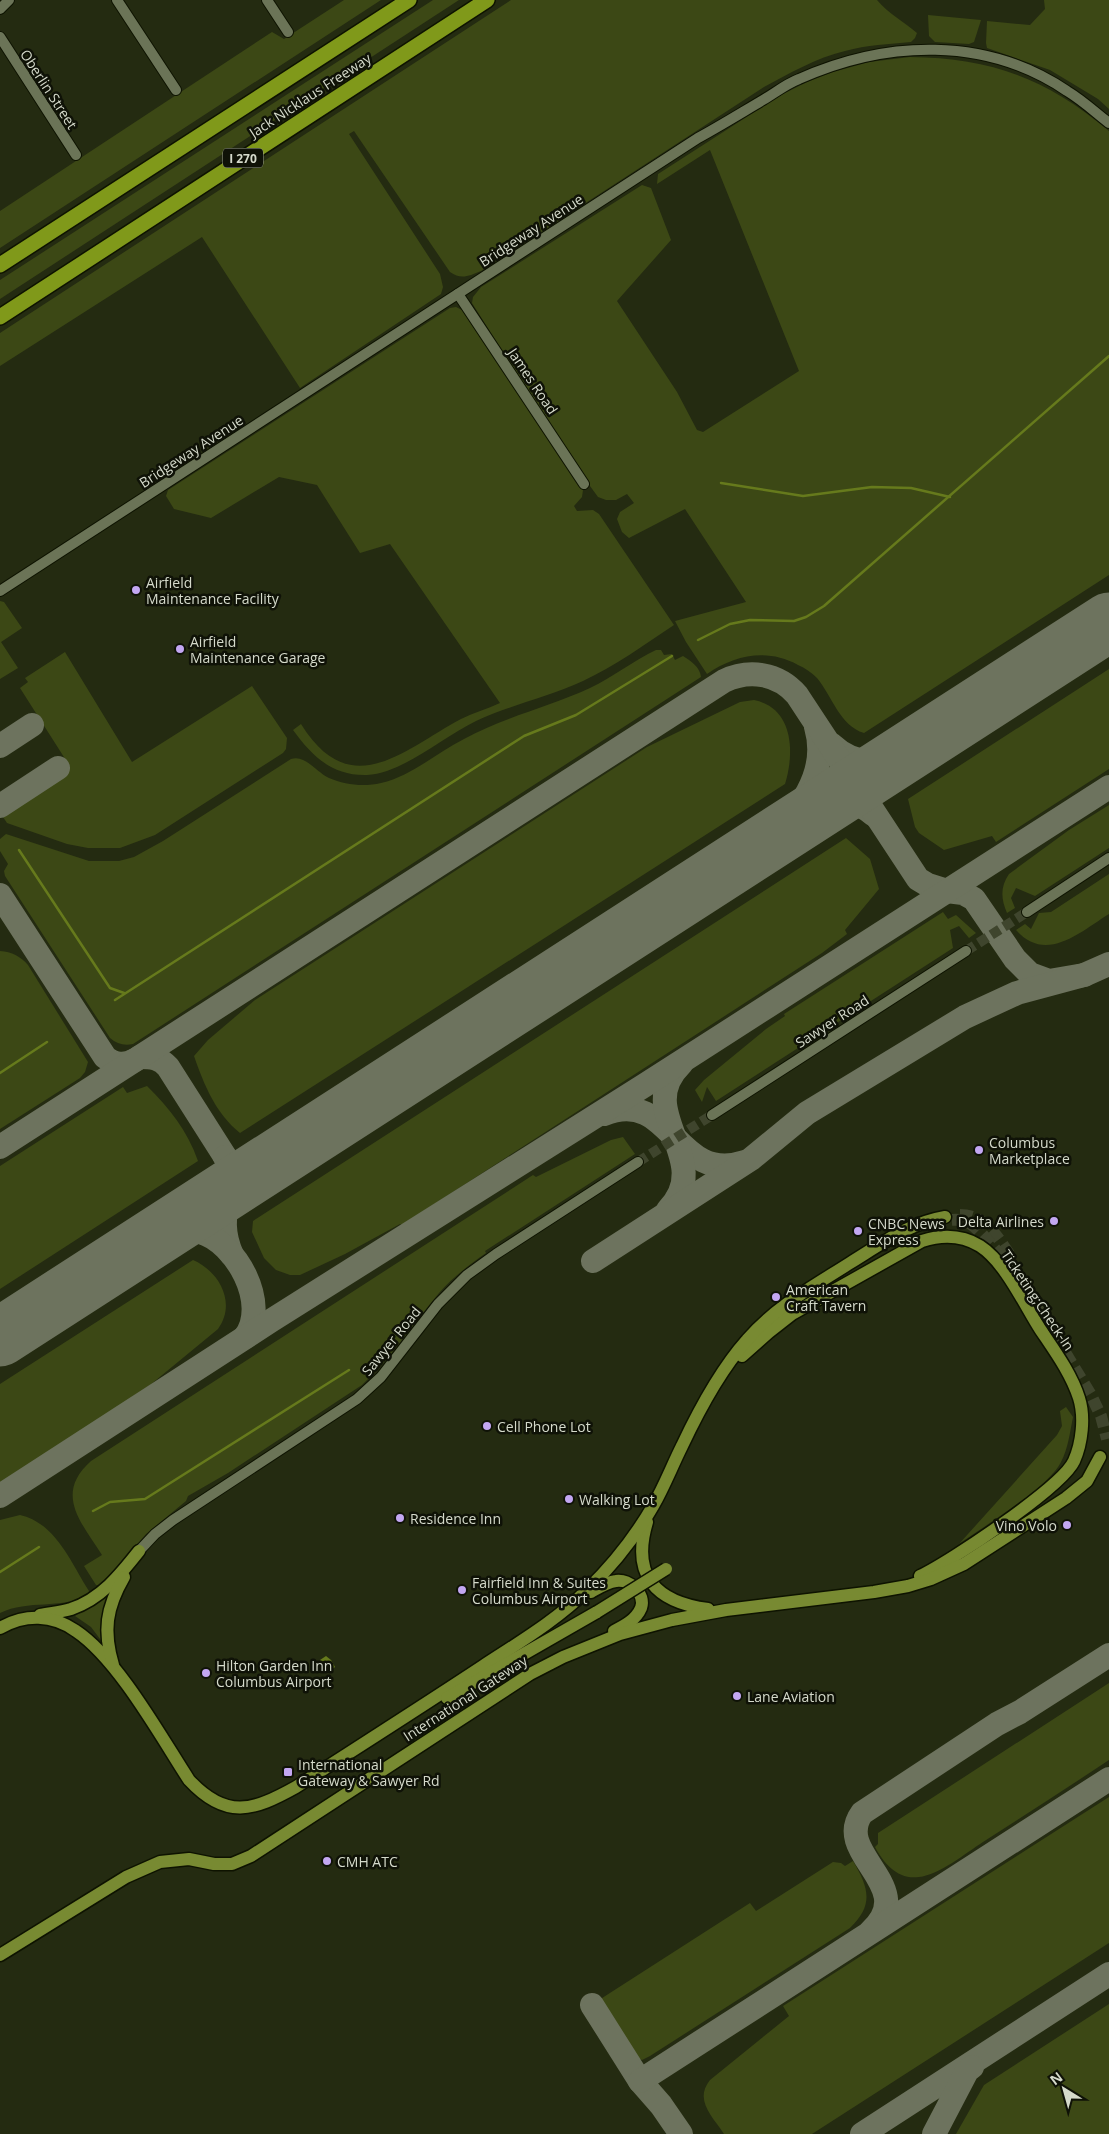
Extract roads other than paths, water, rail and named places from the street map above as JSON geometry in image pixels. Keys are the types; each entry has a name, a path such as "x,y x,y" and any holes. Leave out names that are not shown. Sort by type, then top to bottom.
{"highway":[{"name":"Jack Nicklaus Freeway","path":"0,265 410,0"},
{"name":"Jack Nicklaus Freeway","path":"0,317 487,0"}],"main road":[{"path":"706,1401 746,1341 775,1313 908,1228 922,1222 945,1217"},
{"name":"Ticketing;Check-In","path":"706,1401 741,1358 768,1332 792,1314 922,1241 939,1236 959,1238 977,1245 988,1252 1017,1292 1073,1382 1081,1408 1081,1428 1077,1452 1073,1463 1065,1474 1050,1488 939,1566 908,1582 874,1592"},
{"name":"International Gateway","path":"0,1628 12,1622 31,1617 56,1621 76,1630 94,1646 115,1671 190,1780 201,1793 215,1802 228,1807 259,1805 296,1787 391,1726 516,1644 578,1599 626,1547 653,1506 691,1427 706,1401"},
{"path":"874,1592 919,1583 964,1564 1077,1490 1090,1475 1100,1457"},
{"path":"653,1506 646,1525 641,1553 643,1568 651,1583 662,1594 682,1604 726,1610"},
{"path":"31,1617 69,1610 90,1600 111,1584 139,1551"},
{"path":"115,1671 107,1645 106,1622 118,1587 139,1551"},
{"path":"391,1726 466,1688 597,1612 666,1569"},
{"path":"563,1657 628,1623 636,1617 642,1605 640,1594 635,1587 619,1580 598,1588 578,1599"},
{"name":"International Gateway","path":"0,1955 126,1877 160,1862 189,1859 214,1864 232,1864 251,1856 530,1674 563,1657 648,1626 726,1610 874,1592"}],"street":[{"path":"0,9 9,0"},
{"path":"117,0 176,90"},
{"path":"267,0 288,32"},
{"name":"Oberlin Street","path":"0,37 76,156"},
{"name":"Bridgeway Avenue","path":"0,591 698,138 797,79 831,65 863,57 922,48 950,49 981,54 1014,64 1066,90 1109,123"},
{"name":"James Road","path":"458,294 584,484"},
{"path":"1027,912 1109,858"},
{"name":"Sawyer Road","path":"712,1115 966,951"},
{"name":"Sawyer Road","path":"139,1551 155,1534 173,1520 358,1399 381,1377 438,1304 473,1270 638,1162"}],"waterway":[{"path":"698,640 730,624 750,620 794,621 806,617 824,606 1109,356"},
{"path":"721,483 803,496 872,487 911,488 950,497"},
{"path":"115,1000 524,736 576,715 672,656"},
{"path":"19,850 110,988 124,993"},
{"path":"0,1073 47,1042"},
{"path":"93,1511 110,1502 145,1499 349,1370"},
{"path":"0,1572 39,1547"}],"tunnel":[{"path":"966,951 1027,912"},
{"path":"638,1162 712,1115"},
{"path":"960,1215 969,1216 984,1223 996,1235 1011,1257"},
{"path":"934,1223 953,1220 965,1221 978,1230 994,1248 1031,1300 1091,1395 1101,1416 1107,1439"}],"place":[{"name":"Airfield Maintenance Facility","path":"136,590"},
{"name":"Airfield Maintenance Garage","path":"180,649"},
{"name":"Columbus Marketplace","path":"979,1150"},
{"name":"Delta Airlines","path":"1054,1221"},
{"name":"CNBC News Express","path":"858,1231"},
{"name":"American Craft Tavern","path":"776,1297"},
{"name":"Cell Phone Lot","path":"487,1426"},
{"name":"Walking Lot","path":"569,1499"},
{"name":"Residence Inn","path":"400,1518"},
{"name":"Vino Volo","path":"1067,1525"},
{"name":"Fairfield Inn & Suites Columbus Airport","path":"462,1590"},
{"name":"Hilton Garden Inn Columbus Airport","path":"206,1673"},
{"name":"Lane Aviation","path":"737,1696"},
{"name":"International Gateway & Sawyer Rd","path":"288,1772"},
{"name":"CMH ATC","path":"327,1861"}]}
